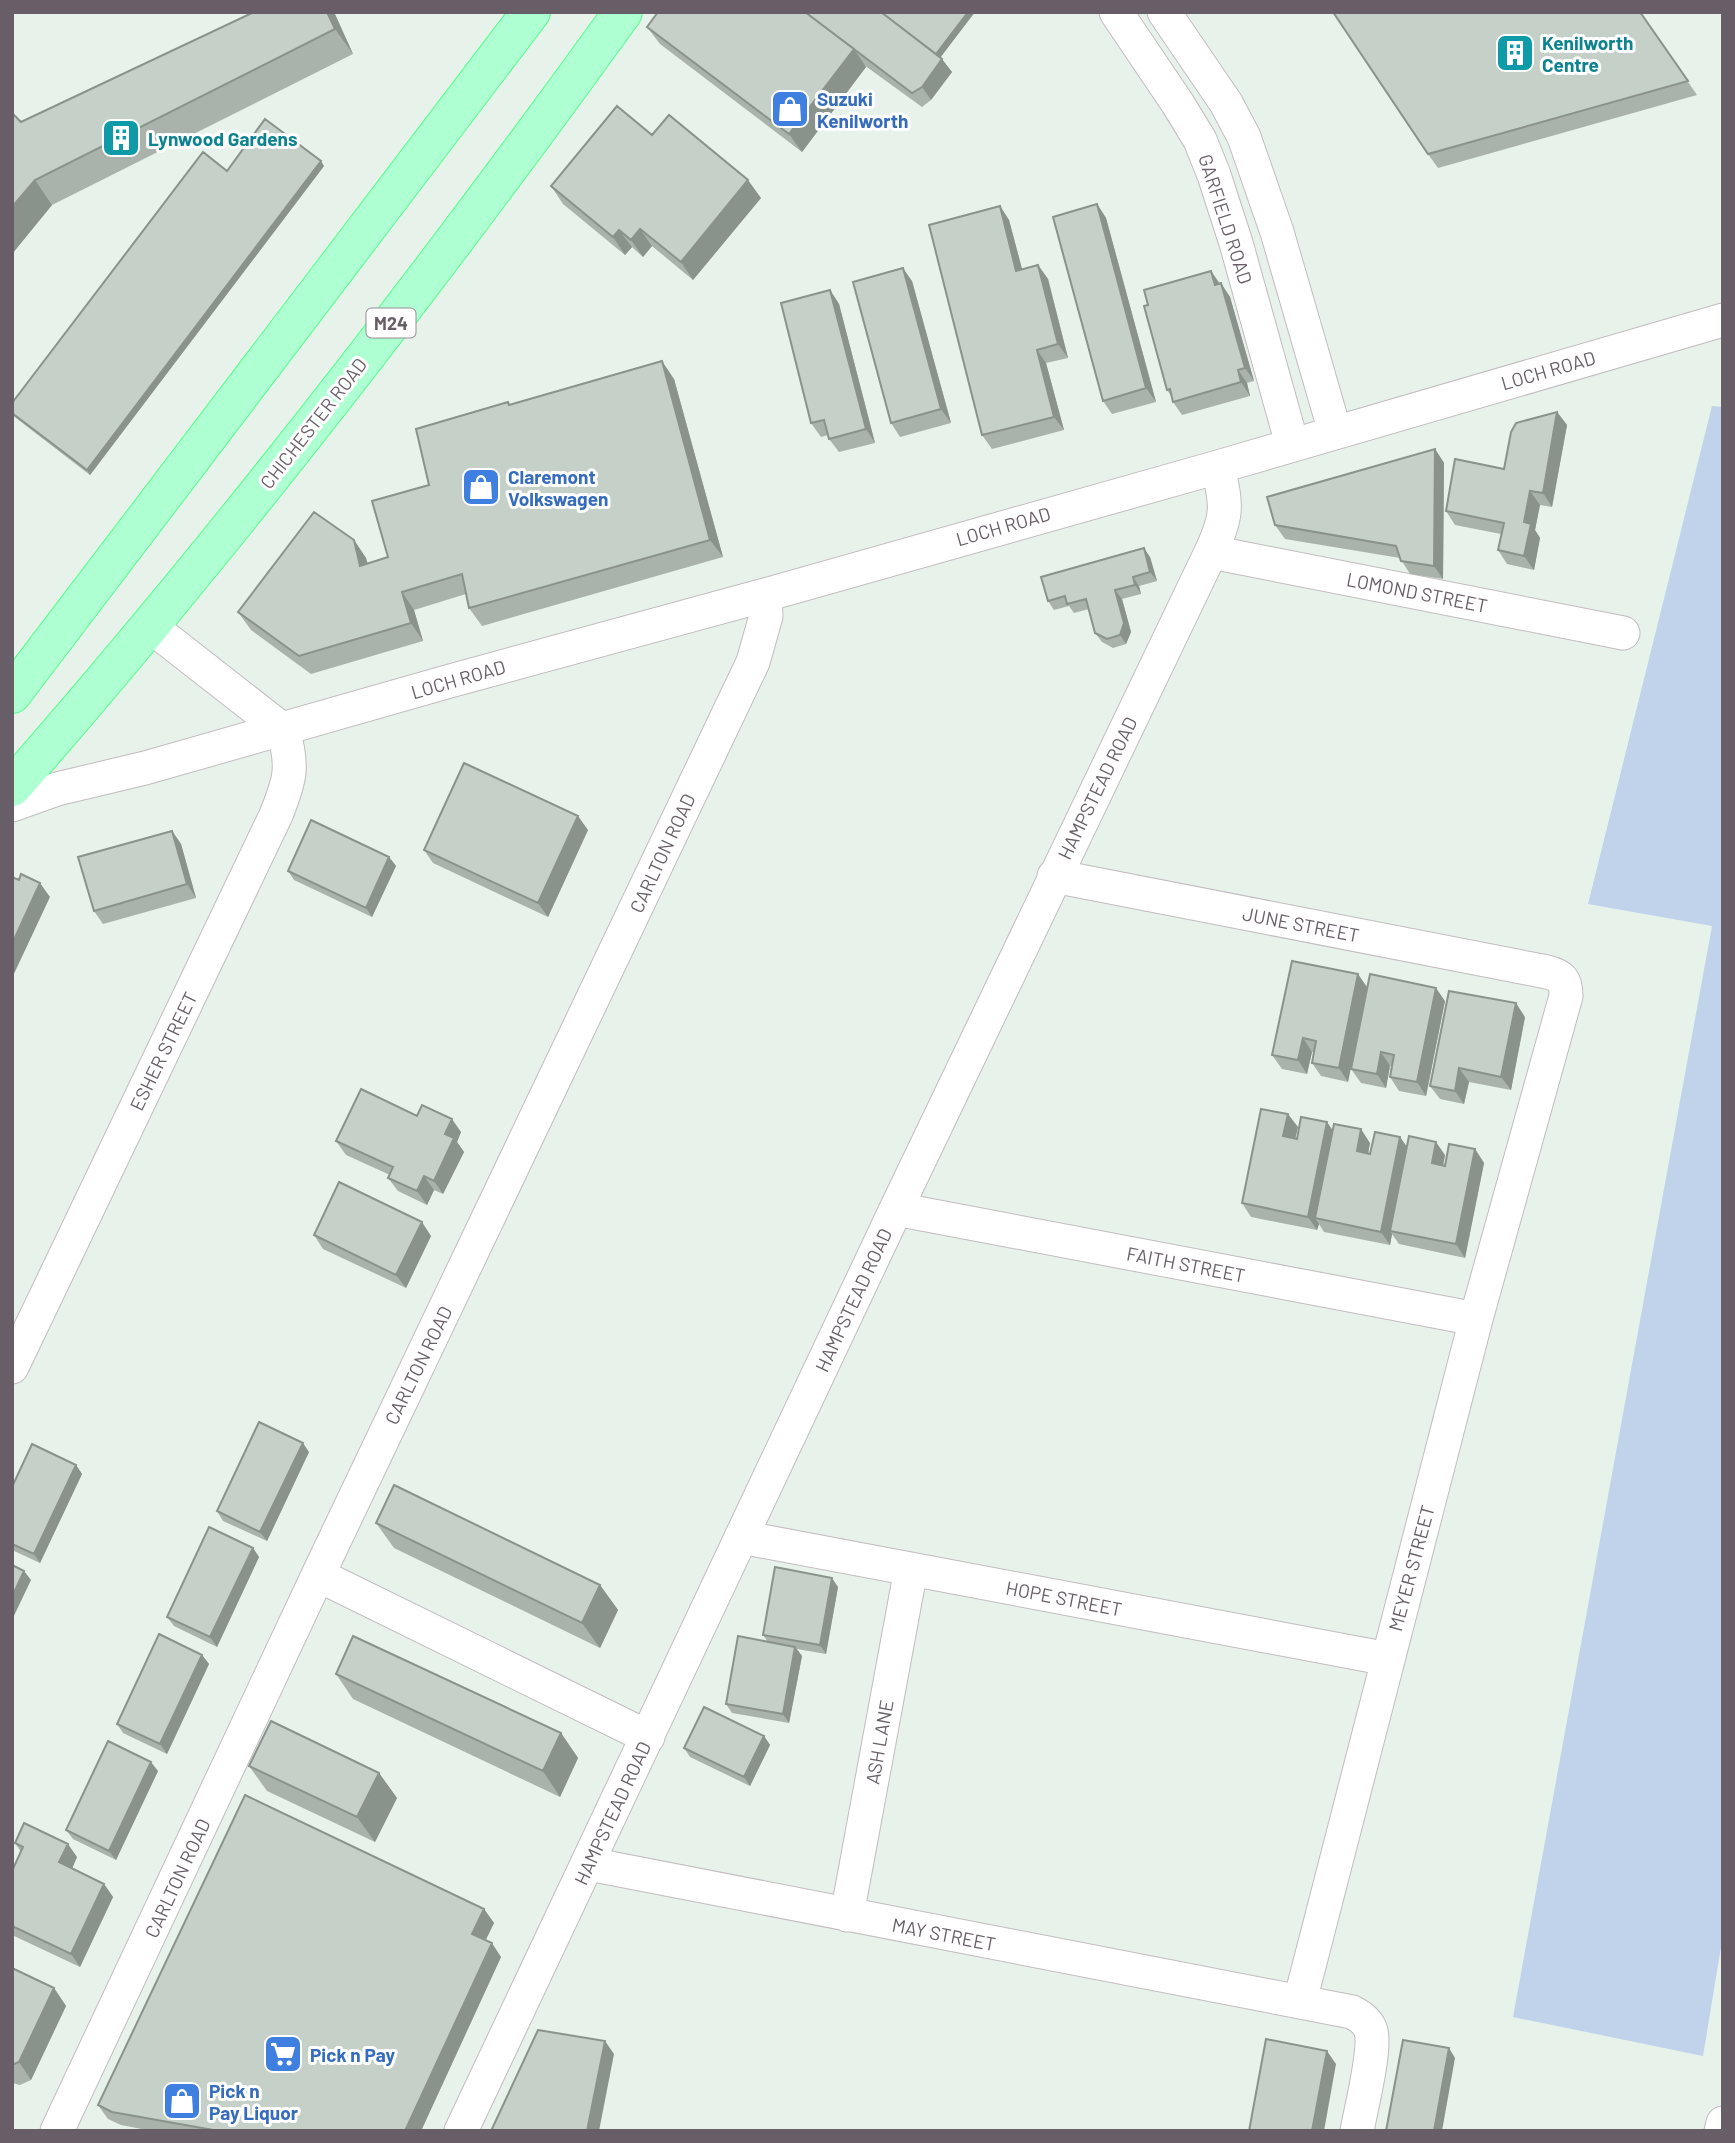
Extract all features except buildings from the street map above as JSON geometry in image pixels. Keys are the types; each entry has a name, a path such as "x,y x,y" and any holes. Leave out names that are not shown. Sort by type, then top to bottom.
{"main road":[{"path":"12,694 531,12"},
{"name":"CHICHESTER ROAD","path":"12,788 150,626 309,432 622,12"}],"street":[{"name":"GARFIELD ROAD","path":"1116,12 1183,113 1199,140 1214,175 1293,444"},
{"path":"1164,12 1226,103 1244,137 1277,232 1335,432"},
{"name":"LOCH ROAD","path":"12,806 57,789 145,768 765,595 1723,320"},
{"name":"HAMPSTEAD ROAD","path":"461,2131 896,1209 1211,552 1226,512 1218,467"},
{"name":"LOMOND STREET","path":"1211,552 1623,633"},
{"name":"CARLTON ROAD","path":"57,2131 318,1575 753,662 766,616 765,595"},
{"path":"150,626 283,730"},
{"name":"ESHER STREET","path":"12,1367 276,815 288,784 291,756 283,730"},
{"name":"JUNE STREET","path":"1055,877 1547,972"},
{"name":"MEYER STREET","path":"1300,2001 1476,1319 1566,996 1563,978 1547,972"},
{"name":"FAITH STREET","path":"896,1209 1476,1319"},
{"name":"HOPE STREET","path":"741,1537 1388,1659"},
{"name":"ASH LANE","path":"847,1915 911,1569"},
{"path":"318,1575 648,1737"},
{"name":"MAY STREET","path":"589,1864 1300,2001"},
{"path":"1300,2001 1352,2012 1368,2023 1372,2034 1371,2050 1357,2131"},
{"path":"1721,2131 1723,2123"}],"shaded area":[{"path":"1712,406 1723,407 1723,1935 1703,2056 1513,2017 1712,926 1588,904"}],"place":[{"name":"Kenilworth Centre","path":"1515,53"},
{"name":"Suzuki Kenilworth","path":"790,109"},
{"name":"Lynwood Gardens","path":"121,138"},
{"name":"Claremont Volkswagen","path":"481,487"},
{"name":"Pick n Pay","path":"283,2054"},
{"name":"Pick n Pay Liquor","path":"182,2101"}]}
